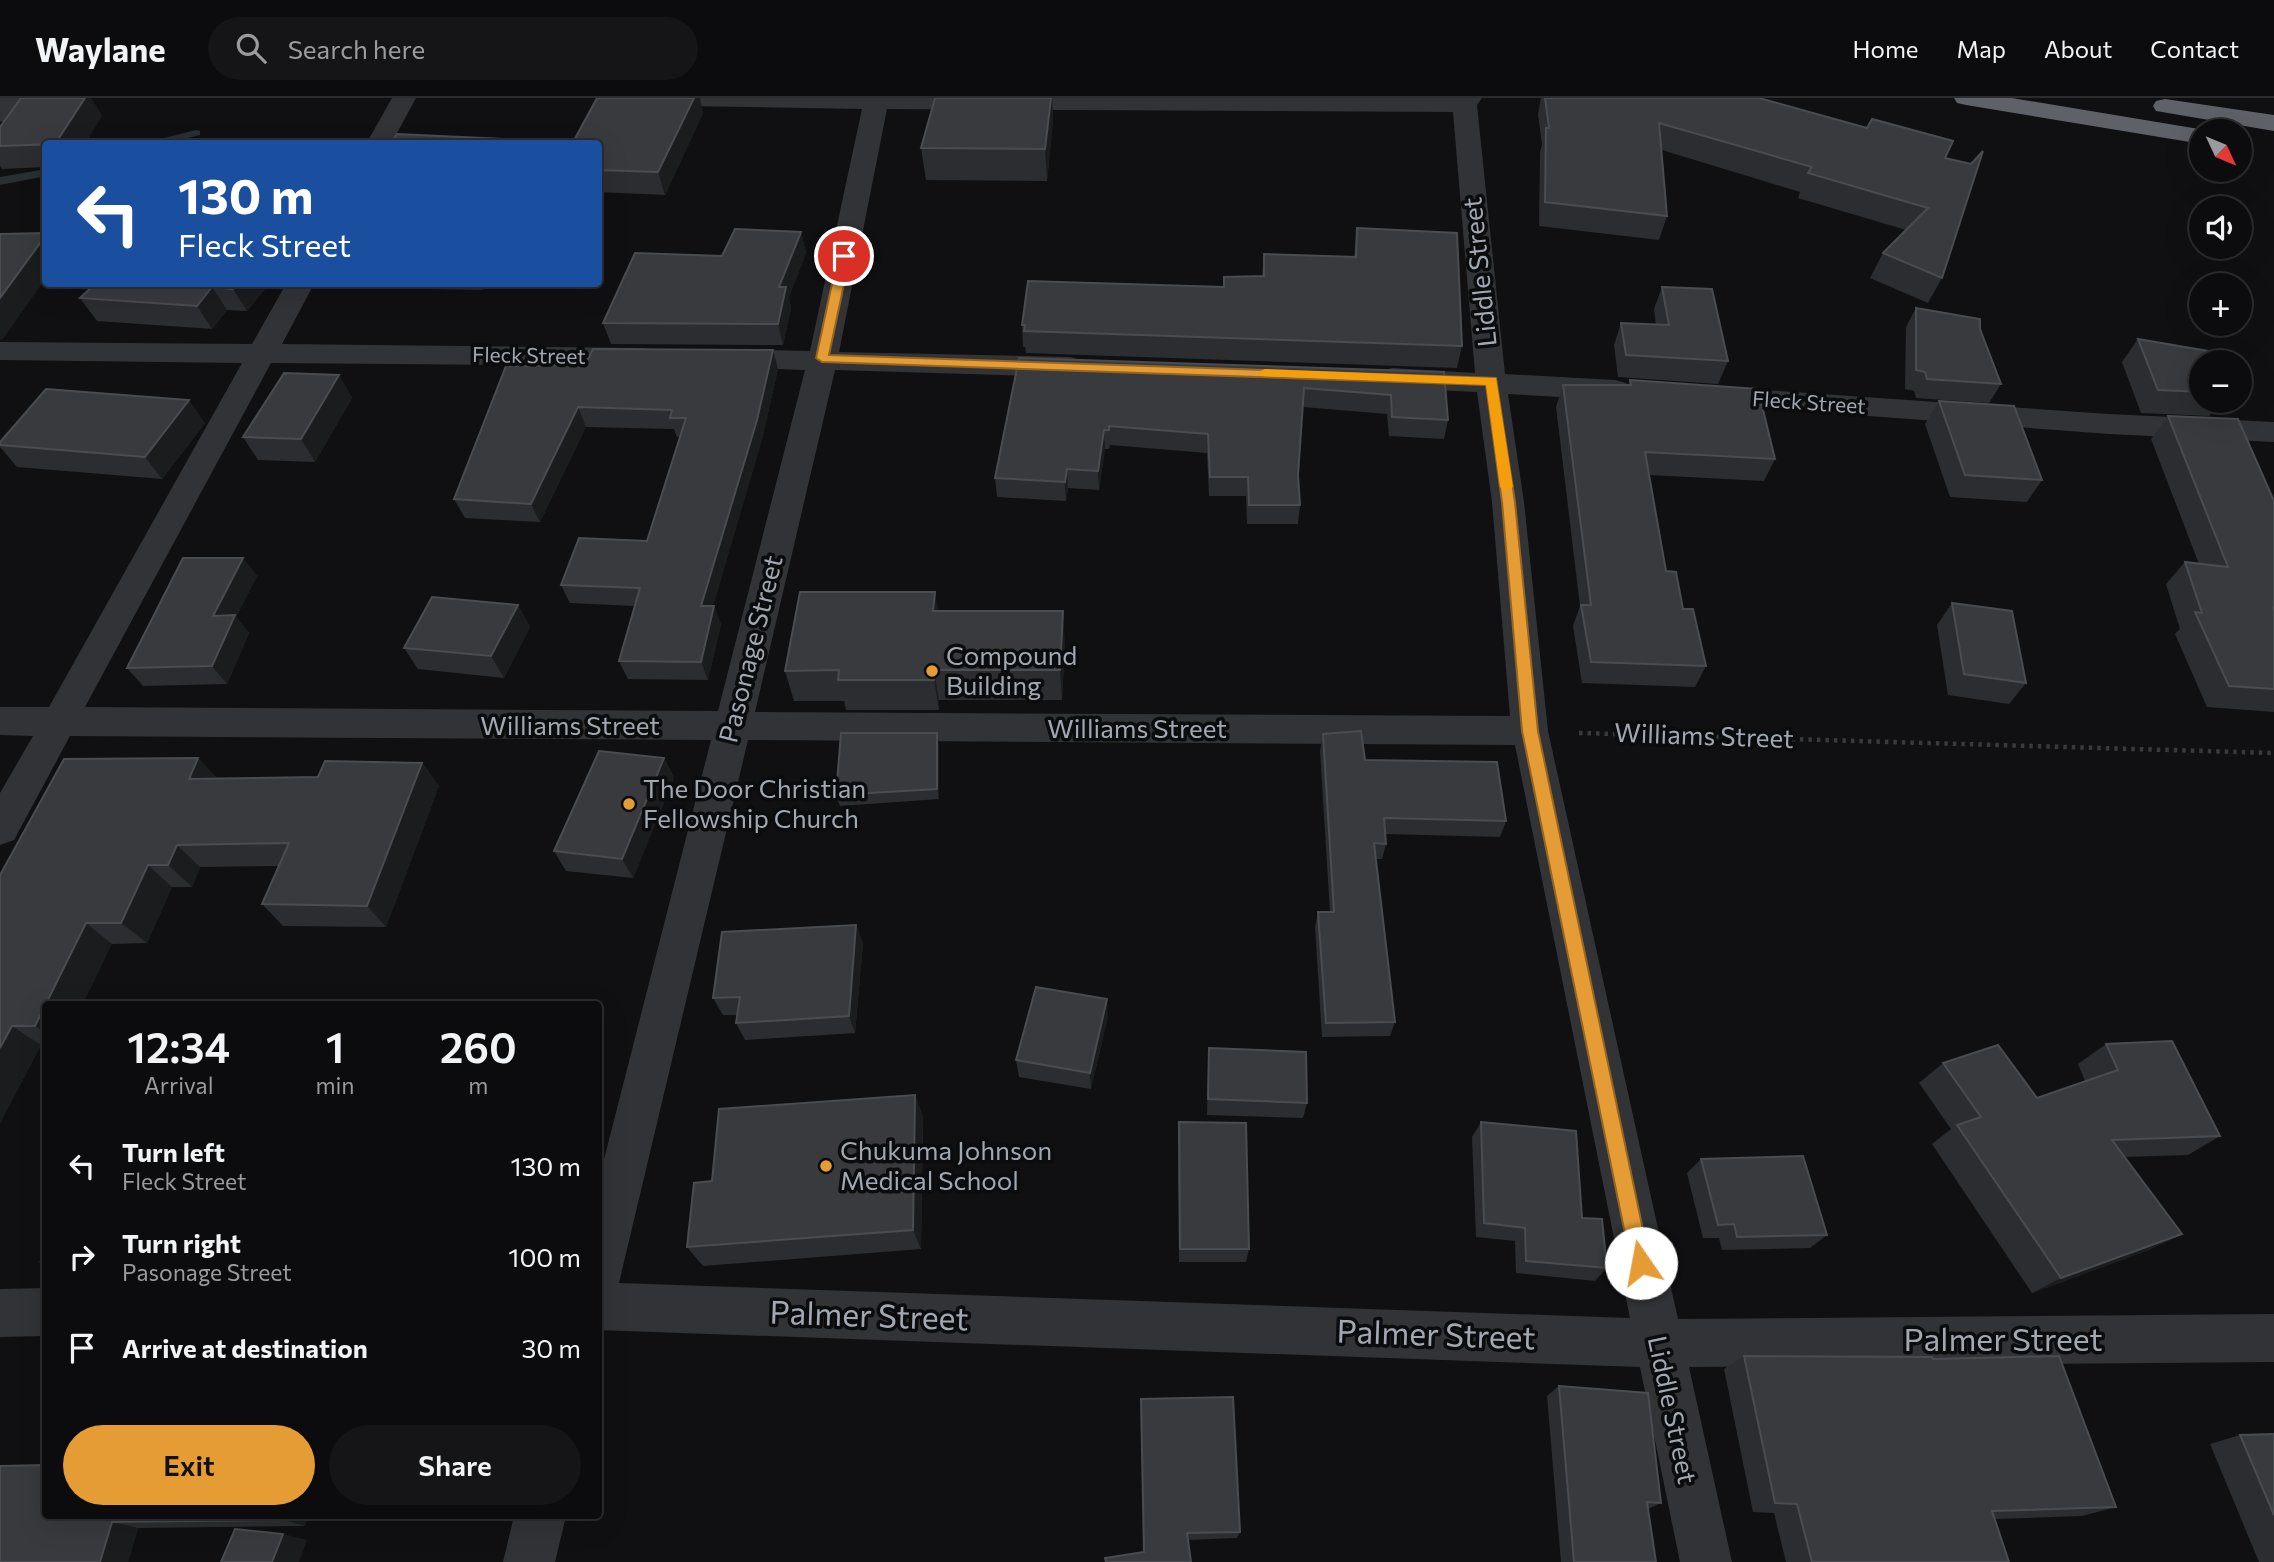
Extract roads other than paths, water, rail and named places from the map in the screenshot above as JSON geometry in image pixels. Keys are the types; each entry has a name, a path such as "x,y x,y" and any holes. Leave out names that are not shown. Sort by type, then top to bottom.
{"highway":[{"path":"1966,98 2189,134"},
{"path":"2114,98 2274,123"}],"street":[{"path":"0,115 12,98"},
{"path":"381,140 404,98"},
{"path":"621,98 876,102 1467,101"},
{"name":"Liddle Street","path":"1467,101 1474,220 1491,381 1508,502 1530,731 1657,1343 1706,1562"},
{"name":"Pasonage Street","path":"602,1260 822,358 876,102"},
{"path":"0,829 298,287"},
{"name":"Fleck Street","path":"0,351 822,358 1101,368"},
{"path":"1366,377 1491,381 1642,391"},
{"name":"Fleck Street","path":"1684,394 2096,423 2274,432"},
{"name":"Williams Street","path":"0,721 1530,731"},
{"name":"Palmer Street","path":"602,1306 1657,1343 2274,1338"},
{"path":"0,1313 42,1312"},
{"path":"529,1562 539,1519"}],"waterway":[{"path":"164,140 196,133"},
{"path":"0,181 42,173"}],"place":[{"name":"Compound Building","path":"932,671"},
{"name":"The Door Christian Fellowship Church","path":"629,804"},
{"name":"Chukuma Johnson Medical School","path":"826,1166"}]}
